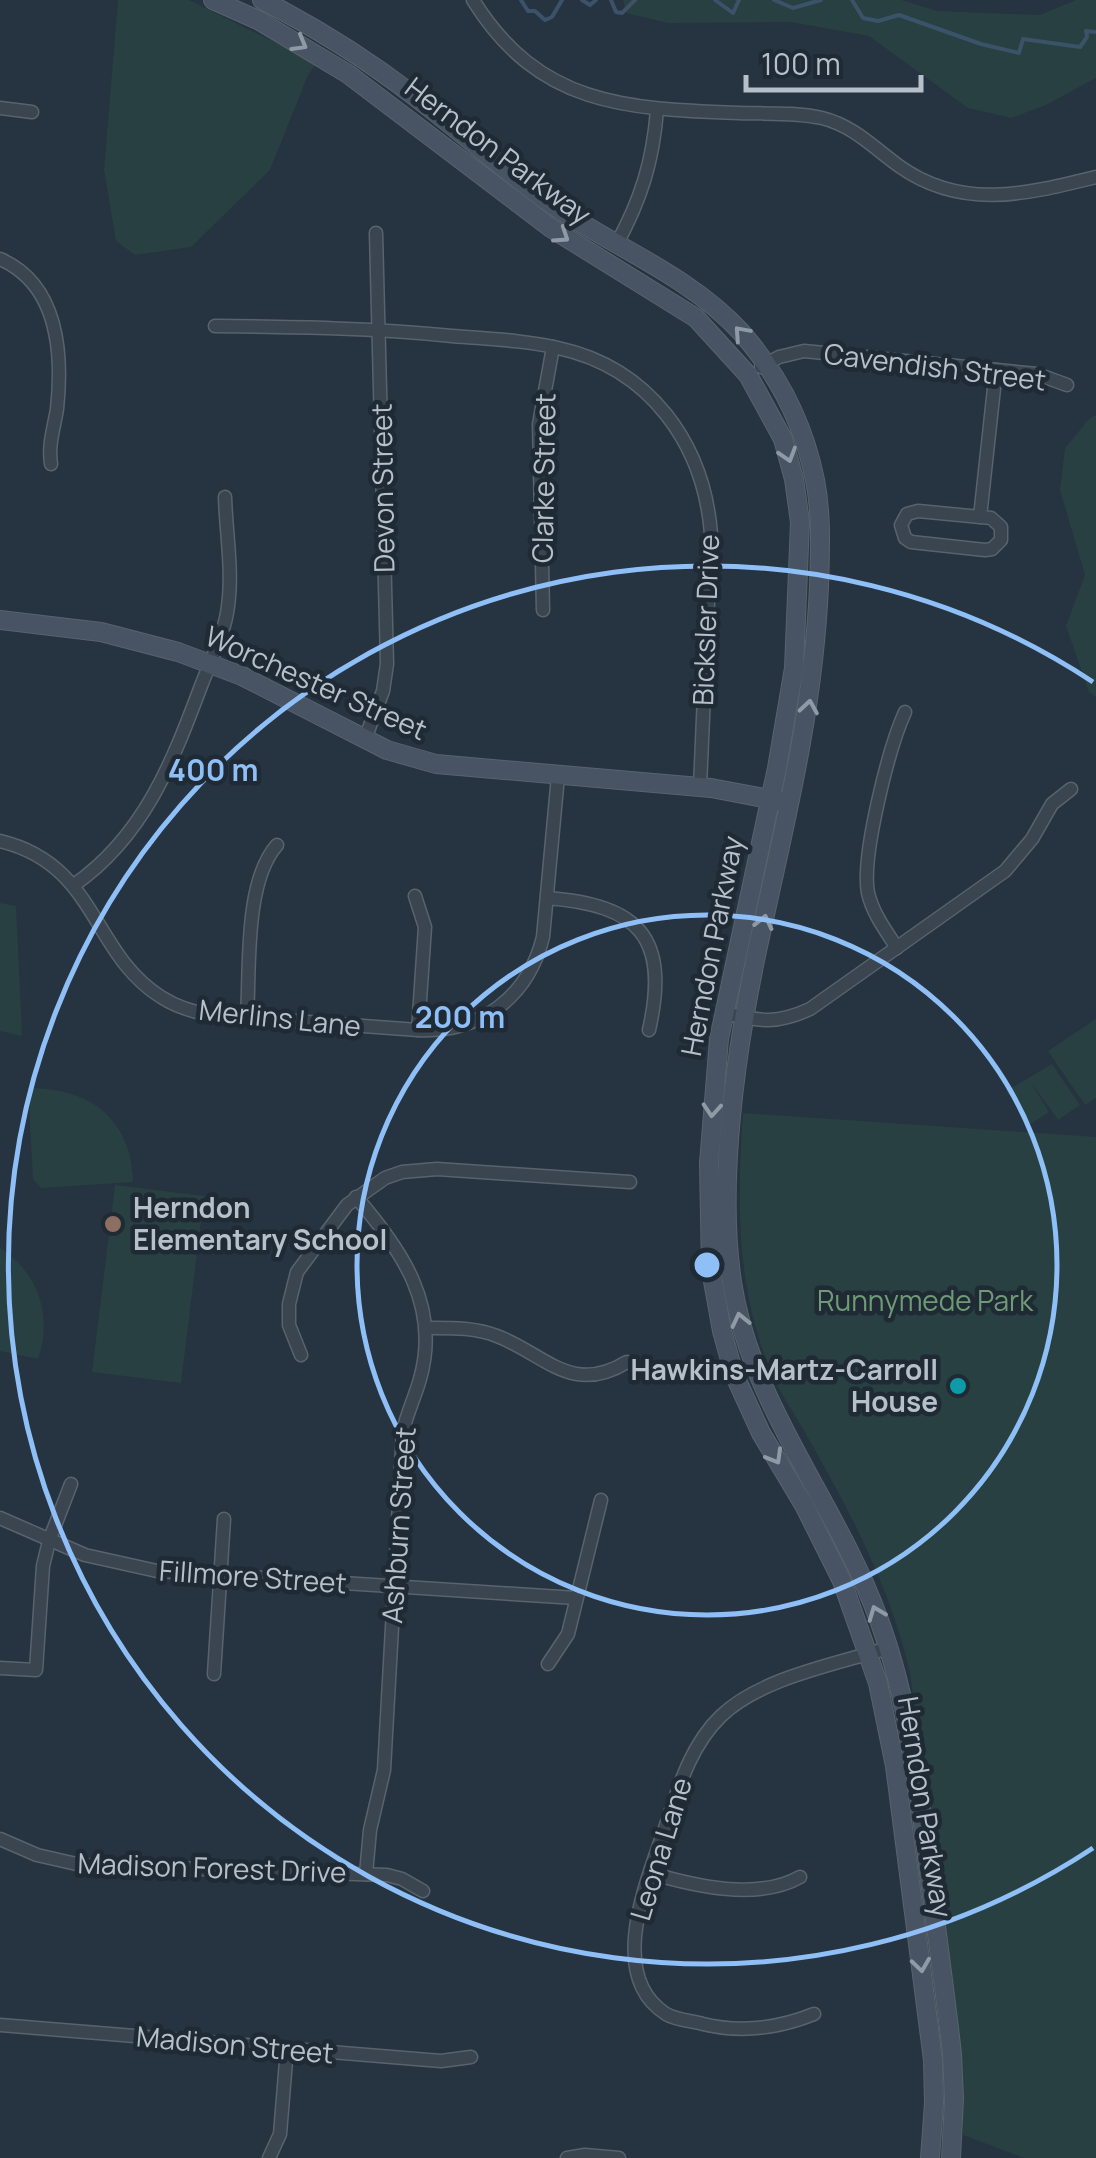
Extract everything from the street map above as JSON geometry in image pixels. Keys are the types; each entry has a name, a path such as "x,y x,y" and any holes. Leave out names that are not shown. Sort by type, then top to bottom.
{"main road":[{"name":"Herndon Parkway","path":"213,0 294,40 366,86 534,216 687,311 712,332 748,375 782,438 800,522 794,668 714,1080 708,1206 710,1270 734,1374 842,1581 869,1654 892,1744 934,2082 930,2158"},
{"name":"Herndon Parkway","path":"262,0 379,70 547,202 709,302 740,331 766,364 804,438 815,478 820,519 814,676 745,1017 733,1098 728,1200 730,1262 741,1325 770,1405 835,1519 862,1576 888,1648 914,1753 950,2035 954,2088 951,2158"},
{"name":"Worchester Street","path":"0,620 101,632 210,663 365,740 410,758 436,764 700,787 790,803"}],"street":[{"path":"473,0 508,46 547,76 594,98 657,110 831,120 866,138 921,180 972,195 1026,194 1096,177"},
{"path":"0,108 32,112"},
{"path":"616,245 644,189 657,110"},
{"name":"Devon Street","path":"365,740 384,692 387,664 376,233"},
{"path":"0,259 30,278 48,305 53,321 58,395 50,440 51,464"},
{"name":"Bicksler Drive","path":"215,326 378,329 553,347 603,364 644,390 675,424 704,483 711,534 700,787"},
{"name":"Clarke Street","path":"543,610 539,424 553,347"},
{"name":"Cavendish Street","path":"748,375 792,352 804,351 1036,374 1067,385"},
{"path":"980,517 996,370"},
{"path":"74,885 126,838 162,782 210,663 228,604 224,497"},
{"path":"912,512 980,517 992,518 1001,527 1001,540 992,549 911,542 902,532 903,519 912,512"},
{"path":"896,948 874,910 866,878 893,744 905,712"},
{"name":"Merlins Lane","path":"0,842 45,860 74,885 125,964 148,988 196,1012 418,1030 466,1025 497,1010 510,998 539,954 558,776"},
{"path":"724,1013 780,1021 810,1009 1005,871 1032,839 1052,804 1071,789"},
{"path":"247,1018 258,879 268,855 277,846"},
{"path":"415,896 425,927 418,1030"},
{"path":"547,898 596,904 611,909 634,926 652,954 657,985 649,1030"},
{"path":"301,1355 290,1325 289,1304 296,1272 356,1197 385,1178 420,1169 630,1182"},
{"name":"Ashburn Street","path":"356,1197 409,1266 418,1287 426,1328 420,1380 403,1431 384,1770 370,1830 366,1874"},
{"path":"426,1328 460,1328 496,1335 542,1363 577,1374 604,1373 627,1362"},
{"path":"0,1668 36,1670 42,1579 49,1541 72,1484"},
{"path":"548,1664 568,1634 601,1500"},
{"name":"Fillmore Street","path":"0,1518 49,1541 122,1565 219,1578 576,1598"},
{"path":"214,1674 224,1519"},
{"name":"Leona Lane","path":"814,2014 781,2026 751,2027 716,2027 668,2015 651,2000 638,1975 636,1926 688,1763 722,1714 756,1691 888,1648"},
{"name":"Madison Forest Drive","path":"0,1840 81,1864 366,1874 402,1879 423,1892"},
{"path":"650,1873 694,1885 762,1890 800,1876"},
{"name":"Madison Street","path":"0,2025 441,2061 471,2057"},
{"path":"270,2158 280,2134 288,2049"},
{"path":"567,2158 619,2158"}],"green space":[{"path":"118,0 189,0 317,63 308,75 270,170 191,247 135,255 116,241 104,170"},
{"path":"623,0 901,0 937,11 1040,15 1076,0 1096,0 1096,78 1046,105 1011,118 968,108 869,36 791,22 668,23 626,13"},
{"path":"1096,415 1096,697 1089,692 1066,626 1085,575 1060,490 1065,448"},
{"path":"0,903 16,906 22,1036 0,1031"},
{"path":"1096,1019 1096,1098 1085,1105 1048,1051"},
{"path":"1052,1064 1080,1105 1058,1120 1030,1081 1049,1112 1029,1125 1006,1091"},
{"path":"28,1088 70,1094 103,1111 124,1140 133,1182 41,1188 33,1179"},
{"name":"Runnymede Park","path":"743,1113 1096,1137 1096,2158 1024,2158 963,2135 962,2082 910,1673 892,1610 867,1550 776,1382 757,1331 741,1239"},
{"path":"115,1185 204,1196 181,1383 92,1372"},
{"path":"0,1248 24,1269 39,1296 44,1327 38,1359 0,1351"}],"waterway":[{"path":"521,0 528,11 535,11 545,20 552,17 562,0"},
{"path":"582,0 590,5 596,0"},
{"path":"611,0 616,12 622,13 635,0"},
{"path":"715,0 733,13 739,0"},
{"path":"774,0 793,8 821,0"},
{"path":"852,0 863,18 878,21 899,15 1019,53 1023,39 1080,47 1087,37 1086,31 1096,32"}],"place":[{"name":"Herndon Elementary School","path":"113,1224"},
{"name":"Hawkins-Martz-Carroll House","path":"958,1386"}]}
